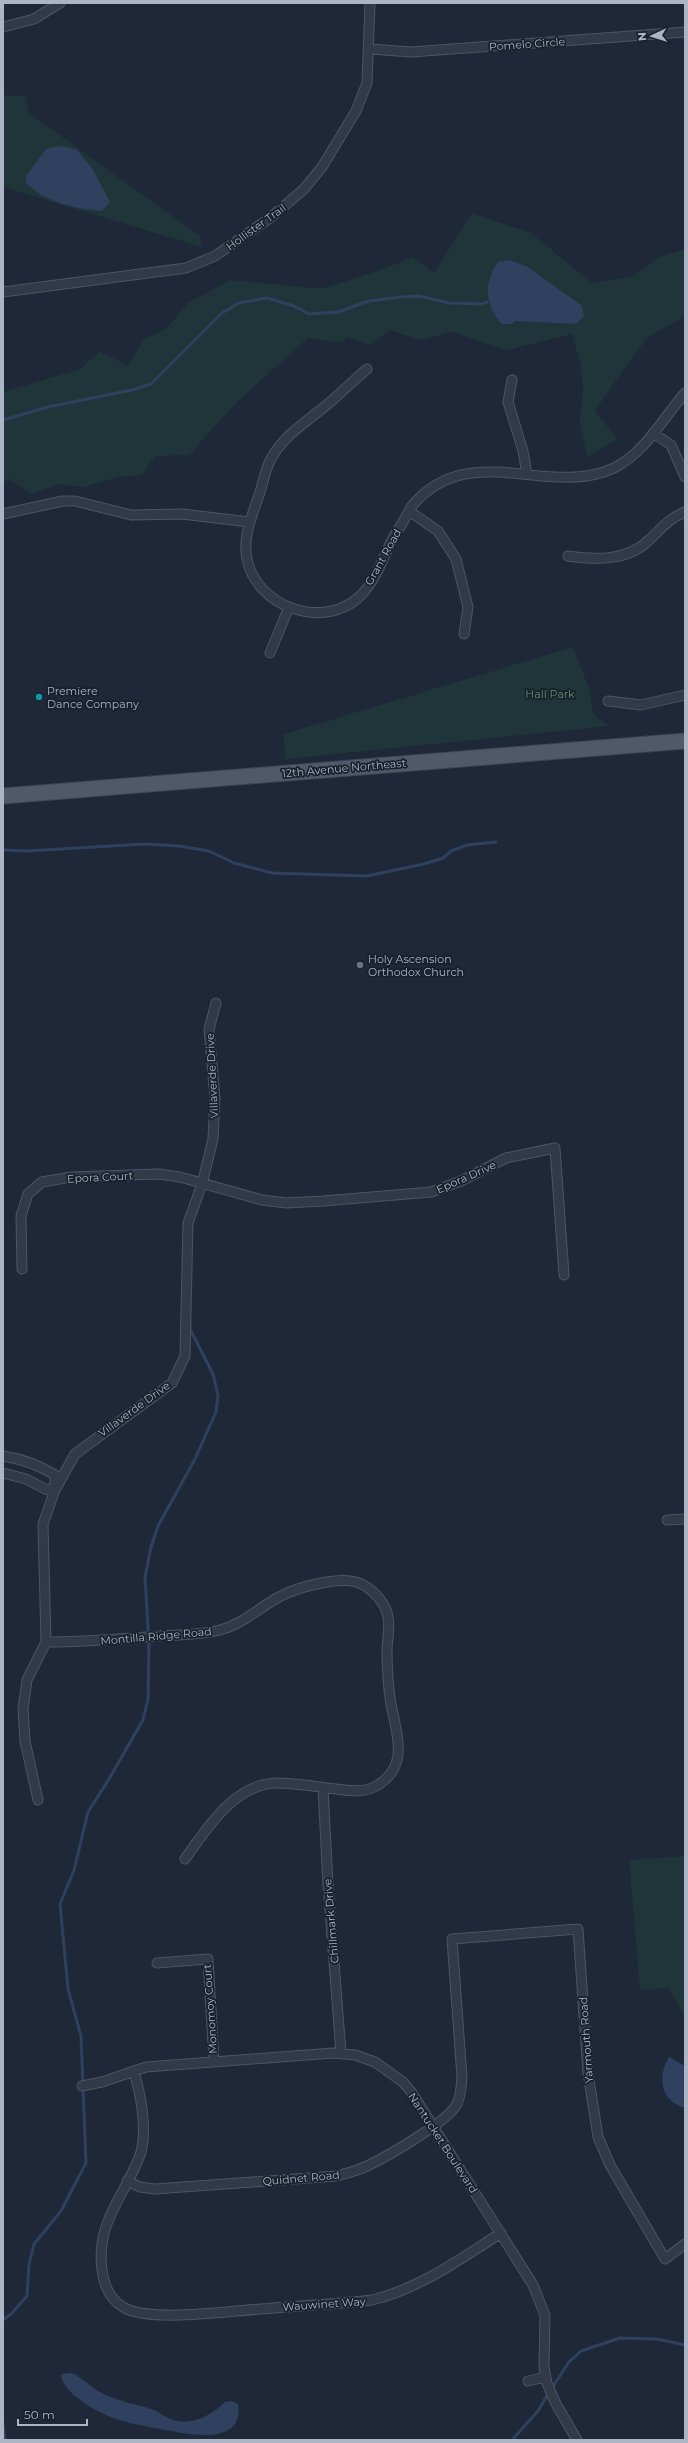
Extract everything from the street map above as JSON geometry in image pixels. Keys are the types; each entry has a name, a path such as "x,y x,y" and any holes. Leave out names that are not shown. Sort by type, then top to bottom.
{"main road":[{"name":"12th Avenue Northeast","path":"3,796 685,740"}],"street":[{"path":"3,27 34,19 60,3"},
{"name":"Hollister Trail","path":"3,292 170,271 202,263 216,256 287,205 322,167 340,140 362,99 367,82 370,49 370,3"},
{"name":"Pomelo Circle","path":"370,49 411,52 685,32"},
{"name":"Grant Road","path":"367,369 291,433 278,448 268,466 249,522 246,541 249,568 264,590 278,602 289,607 310,612 328,612 344,607 359,597 372,579 409,511 420,497 447,478 473,472 586,476 603,472 626,461 653,432 685,393"},
{"path":"512,380 508,402 523,451 526,474"},
{"path":"653,432 672,444 685,477"},
{"path":"3,514 63,501 75,501 86,502 131,515 182,514 249,522"},
{"path":"409,511 438,531 456,559 468,607 464,634"},
{"path":"568,556 598,560 635,550 649,541 667,522 685,512"},
{"path":"270,653 289,607"},
{"path":"608,701 641,705 685,695"},
{"name":"Villaverde Drive","path":"38,1800 25,1741 23,1709 27,1680 46,1642 43,1524 55,1490 75,1454 172,1383 185,1356 188,1223 202,1184 213,1139 215,1098 209,1029 216,1003"},
{"name":"Epora Drive","path":"202,1184 262,1200 286,1203 431,1192 506,1158 556,1148 564,1275"},
{"name":"Epora Court","path":"22,1269 21,1216 28,1194 42,1182 71,1177 158,1174 180,1177 202,1184"},
{"path":"3,1456 23,1460 55,1475 55,1490 45,1489 26,1479 3,1474"},
{"path":"667,1520 685,1519"},
{"name":"Montilla Ridge Road","path":"46,1642 82,1642 220,1630 244,1622 282,1595 307,1586 332,1582 356,1582 372,1591 384,1604 390,1627 388,1674 400,1744 397,1761 378,1785 363,1791 277,1783 260,1786 245,1792 211,1825 185,1859"},
{"name":"Chillmark Drive","path":"323,1788 328,1884 341,2053"},
{"name":"Yarmouth Road","path":"452,1939 578,1929 588,2073 596,2130 610,2165 665,2259 685,2244"},
{"name":"Quidnet Road","path":"127,2181 140,2187 155,2189 336,2176 361,2169 433,2126 453,2110 461,2091 452,1939"},
{"name":"Monomoy Court","path":"157,1963 208,1959 214,2061"},
{"name":"Nantucket Boulevard","path":"82,2086 134,2072 146,2067 341,2053 356,2055 385,2067 412,2093 533,2285 545,2315 546,2377 555,2402 578,2440"},
{"path":"127,2181 142,2146 140,2091 134,2072"},
{"name":"Wauwinet Way","path":"127,2181 107,2222 103,2234 102,2255 104,2278 112,2296 116,2302 131,2311 169,2314 372,2300 412,2287 501,2233"},
{"path":"528,2381 546,2377"}],"green space":[{"path":"3,95 25,96 29,113 200,236 202,247 3,187"},
{"path":"472,213 531,233 592,283 633,276 657,258 685,249 685,316 648,337 621,373 595,411 618,439 587,457 580,421 583,391 581,366 572,334 507,350 452,332 421,340 389,330 370,345 347,337 341,343 308,338 235,404 189,455 155,456 142,475 119,477 83,487 59,484 32,494 9,479 3,484 3,392 80,369 100,351 128,366 144,339 166,329 188,303 230,280 322,289 383,269 413,257 434,273","holes":["498,262 517,262 582,306 576,324 515,321 495,315 492,307 489,276"]},
{"name":"Hall Park","path":"573,647 590,691 592,709 596,717 610,726 285,759 284,734"},
{"path":"685,1856 685,2017 669,1988 640,1990 629,1860"}],"water":[{"path":"59,146 76,149 92,168 110,202 102,211 71,206 51,200 34,190 26,183 26,176 46,149"},
{"path":"510,260 528,267 582,306 584,316 576,324 515,321 512,324 502,324 496,317 489,302 488,286 493,270 498,262"},
{"path":"669,2057 685,2066 685,2108 670,2100 663,2087 663,2072"},
{"path":"72,2373 108,2396 154,2410 173,2420 187,2422 201,2418 220,2407 225,2402 231,2401 238,2404 238,2417 234,2425 226,2431 205,2435 182,2433 120,2420 98,2411 70,2392 62,2380 61,2374"}],"waterway":[{"path":"3,420 48,407 132,390 151,384 222,313 239,303 267,298 294,306 309,314 338,312 369,301 401,297 419,296 449,303 483,304 487,302"},
{"path":"3,850 27,851 144,844 179,846 209,851 234,863 272,873 367,876 424,864 443,858 451,851 467,845 496,842"},
{"path":"3,2320 11,2314 27,2296 29,2264 34,2244 61,2211 86,2163 81,2036 68,1989 60,1904 74,1870 88,1812 143,1720 148,1699 149,1644 145,1577 151,1547 158,1526 194,1461 216,1412 218,1395 213,1374 190,1329 190,1322"},
{"path":"552,2388 569,2362 581,2351 620,2338 657,2339 685,2345"},
{"path":"512,2440 538,2411 549,2392"},
{"path":"3,2424 5,2440"}],"place":[{"name":"Premiere Dance Company","path":"39,697"},
{"name":"Holy Ascension Orthodox Church","path":"360,965"}]}
